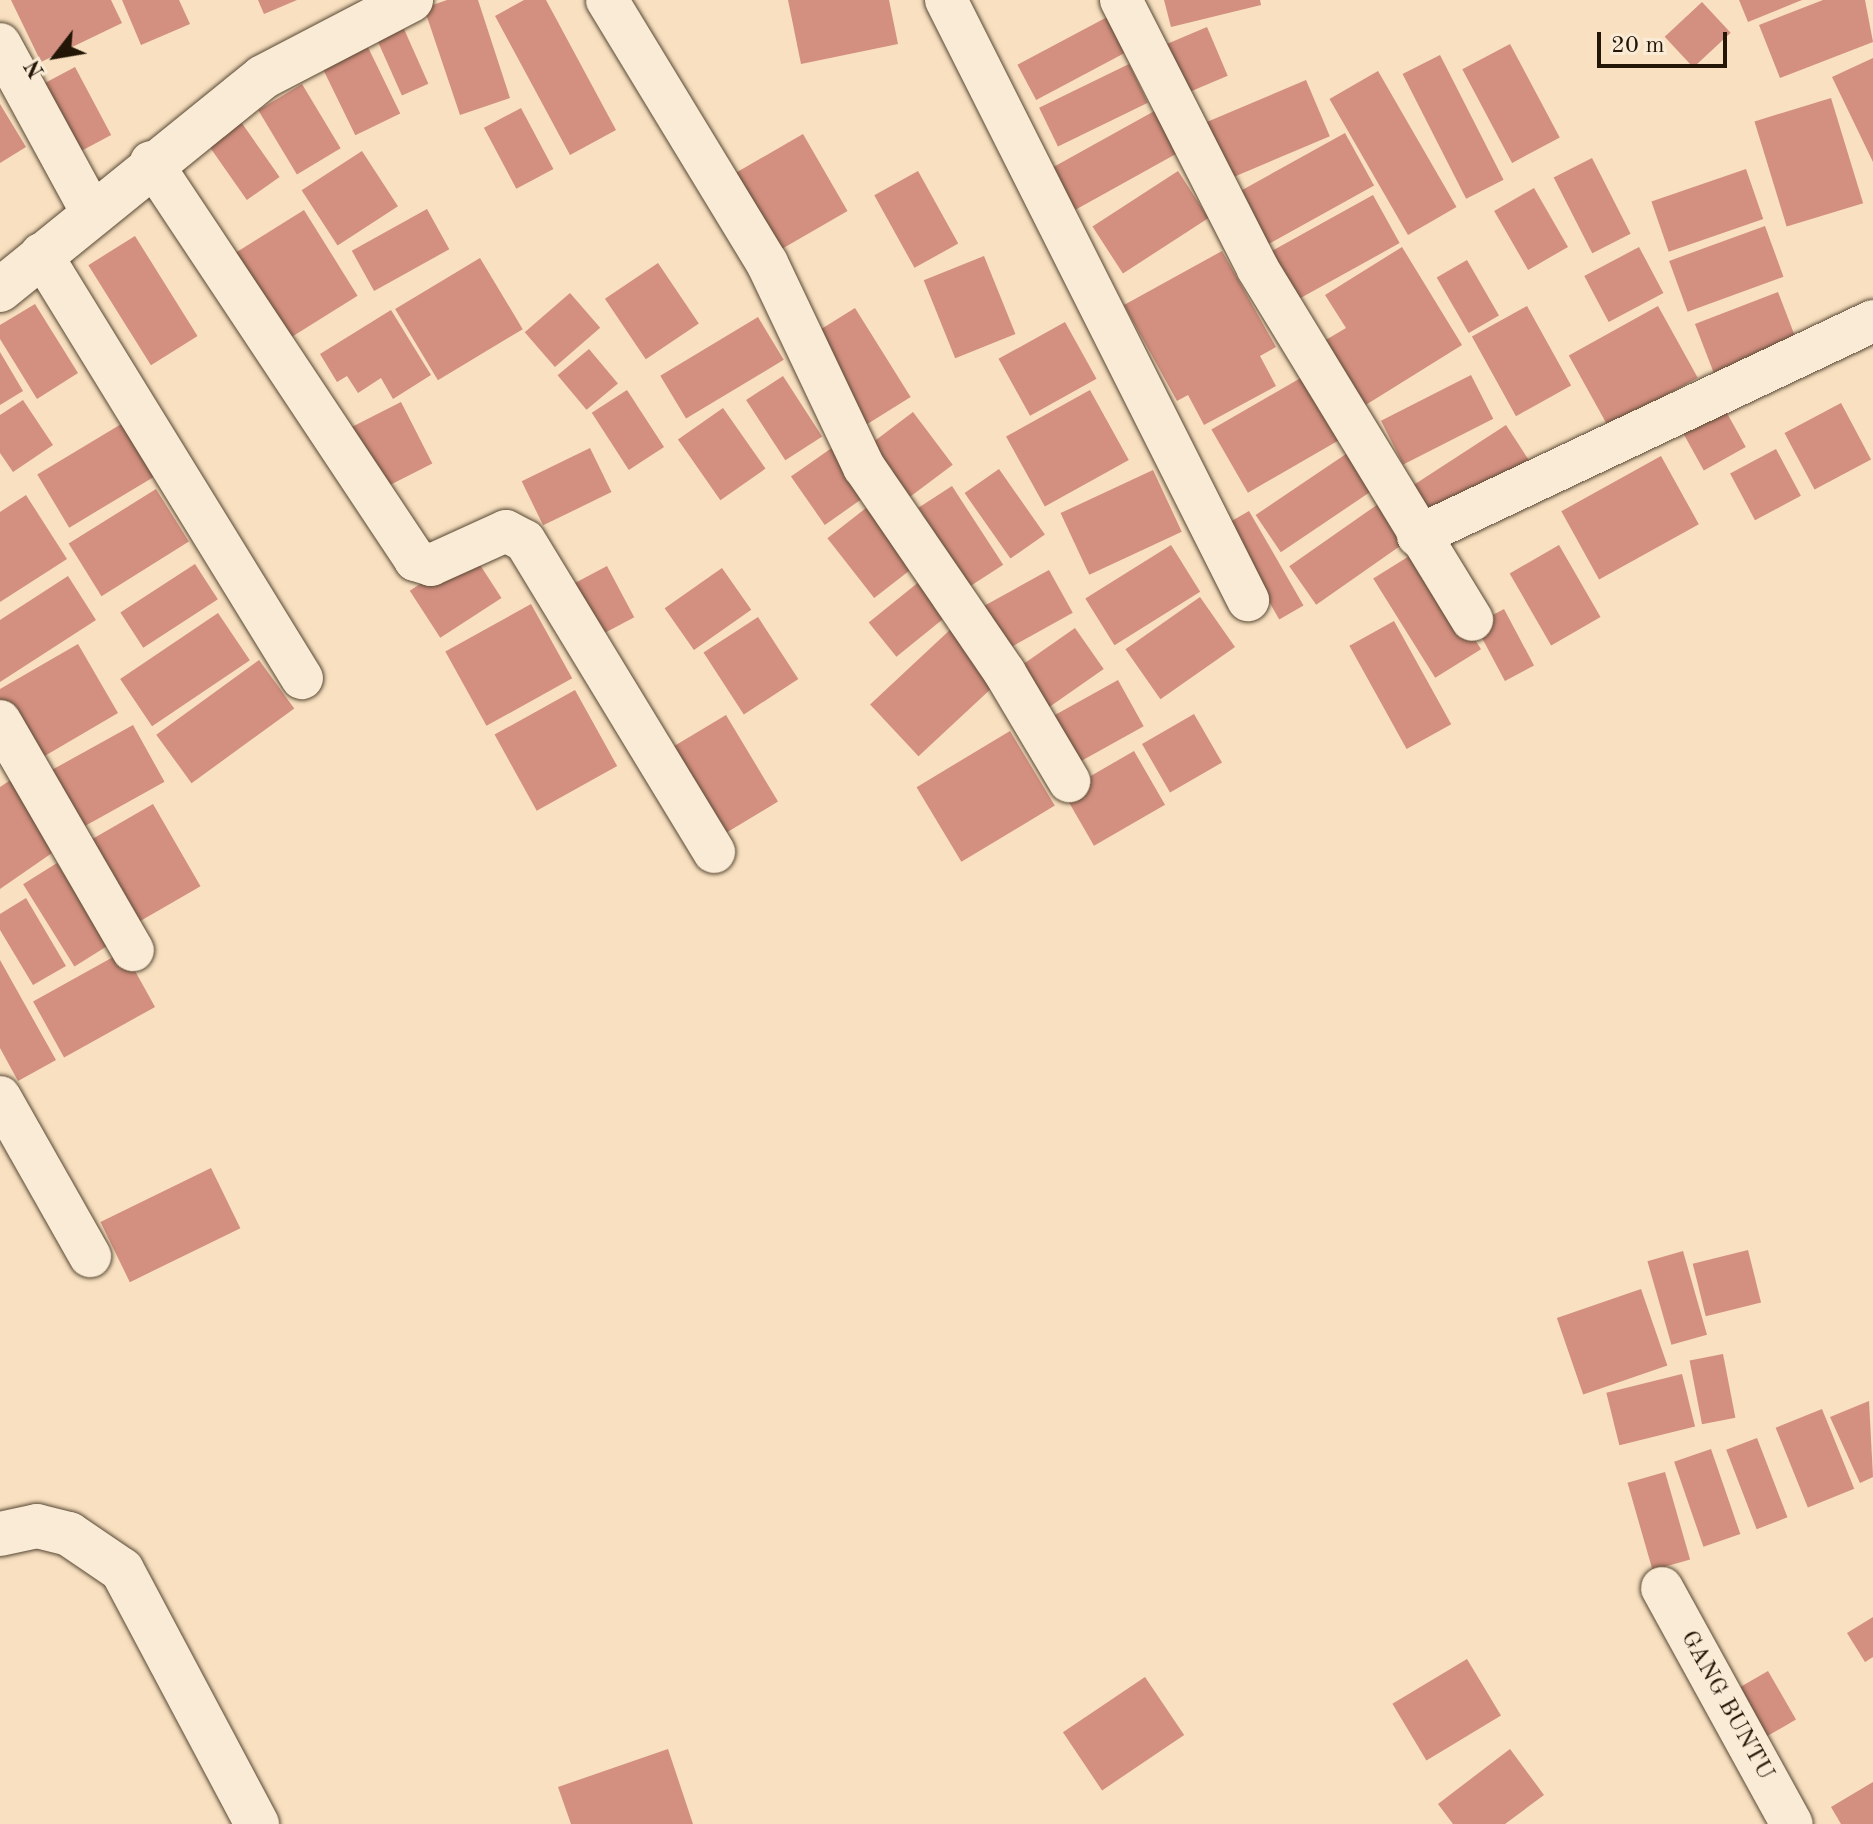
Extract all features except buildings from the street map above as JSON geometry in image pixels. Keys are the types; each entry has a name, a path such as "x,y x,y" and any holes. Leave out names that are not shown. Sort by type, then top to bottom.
{"street":[{"path":"0,290 151,162 263,77 411,0"},
{"path":"607,0 767,263 864,467 998,661 1069,781"},
{"path":"946,0 1248,600"},
{"path":"1121,0 1258,269 1472,620"},
{"path":"0,44 91,211"},
{"path":"151,162 415,560 431,565 506,531 525,541 714,852"},
{"path":"41,254 302,678"},
{"path":"1418,536 1873,321"},
{"path":"0,721 133,950"},
{"path":"0,1097 90,1256"},
{"path":"0,1534 37,1526 69,1534 122,1570 257,1824"},
{"name":"GANG BUNTU","path":"1662,1588 1792,1824"}]}
